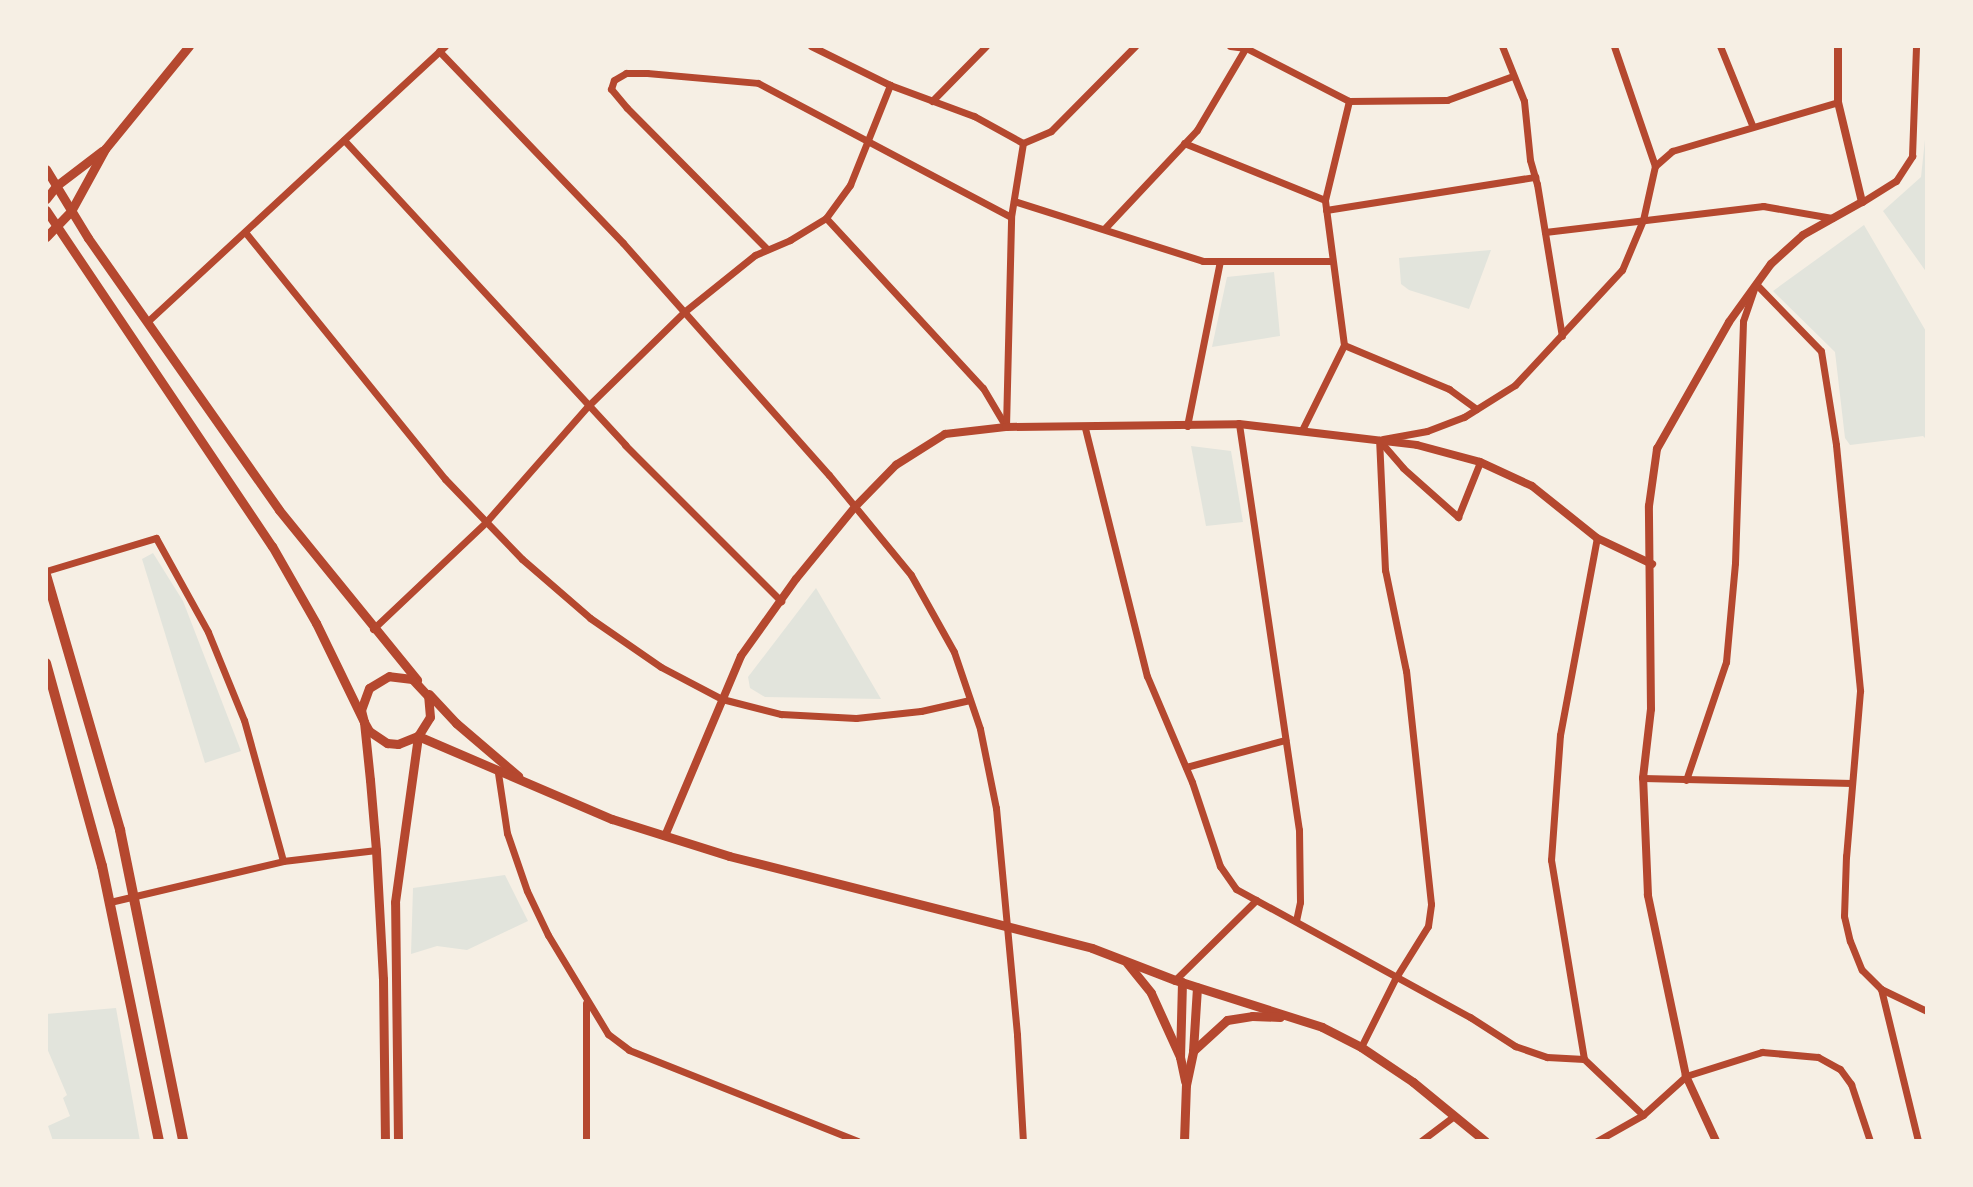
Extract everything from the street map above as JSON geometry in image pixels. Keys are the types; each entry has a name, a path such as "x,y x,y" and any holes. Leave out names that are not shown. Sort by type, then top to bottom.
{"main road":[{"path":"46,237 71,211 105,149 189,46"},
{"path":"46,199 56,186 105,149"},
{"path":"46,169 71,211 279,510 422,686 456,723 524,781"},
{"path":"46,210 272,546 316,623 364,722 369,731 387,743 409,741 426,727 430,706 422,686 401,675 378,680 363,698 364,722 376,850 383,979 385,1141"},
{"path":"46,573 120,830 183,1141"},
{"path":"46,663 110,902 159,1141"},
{"path":"418,736 498,773 612,819 729,856 1006,926 1125,961 1295,1018 1361,1047 1413,1082 1485,1141"},
{"path":"398,1141 395,902 418,736"},
{"path":"1125,961 1151,993 1180,1057"},
{"path":"1179,981 1180,1057 1186,1085"},
{"path":"1184,1141 1186,1085 1193,1051 1197,987"},
{"path":"1193,1051 1227,1020 1252,1016 1295,1018"}],"street":[{"path":"811,46 890,85 974,116 1023,143"},
{"path":"830,54 835,46"},
{"path":"932,101 986,46"},
{"path":"1023,143 1051,131 1135,46"},
{"path":"1230,46 1246,47 1349,101 1447,100 1513,76"},
{"path":"1502,46 1524,101 1530,160 1562,336"},
{"path":"1379,440 1427,431 1477,409 1515,385 1622,270 1643,220 1655,166 1614,46"},
{"path":"1720,46 1752,125"},
{"path":"1838,46 1838,102 1862,202"},
{"path":"1716,1141 1686,1076 1648,895 1643,778 1651,709 1652,564 1649,506 1657,449 1729,322 1771,264 1803,235 1896,181 1912,156 1916,46"},
{"path":"1105,228 1197,130 1246,47"},
{"path":"147,322 442,49 684,312 855,507 911,575 954,652 970,700 996,808 1023,1141"},
{"path":"767,249 627,108 611,89 614,80 626,73 647,73 758,83 1011,217"},
{"path":"373,629 486,522 588,406 684,312 755,255 826,218 850,185 890,85"},
{"path":"1302,430 1344,345 1326,205 1349,101"},
{"path":"1655,166 1672,151 1838,102"},
{"path":"344,140 588,406 781,601"},
{"path":"1006,427 1011,217 1023,143"},
{"path":"1184,143 1326,205 1535,177"},
{"path":"1014,201 1203,261 1331,261"},
{"path":"1545,232 1763,206 1832,218"},
{"path":"826,218 983,388 1006,427"},
{"path":"245,232 445,479 486,522 522,559 590,618 661,667 722,699 781,714 856,718 921,711 970,700"},
{"path":"1187,426 1220,261"},
{"path":"1686,780 1726,662 1736,547 1743,321 1756,284"},
{"path":"1756,284 1821,351 1836,445 1860,691 1844,916 1862,970 1881,989 1927,1011"},
{"path":"1344,345 1449,389 1477,409"},
{"path":"665,836 741,656 855,507 896,465 945,434 1006,427 1239,424 1417,445 1480,462 1532,486 1597,538 1652,564"},
{"path":"1239,424 1299,830 1300,902 1296,921"},
{"path":"1085,428 1147,676 1186,767 1220,866 1236,889 1395,979 1470,1017 1515,1046 1547,1057 1584,1059"},
{"path":"1379,440 1403,468 1458,517 1480,462"},
{"path":"1361,1047 1395,979 1428,926 1431,904 1406,671 1385,570 1379,440"},
{"path":"46,573 156,538 208,632 238,705 283,861"},
{"path":"1597,538 1560,735 1551,860 1584,1059 1643,1115"},
{"path":"1186,767 1285,740"},
{"path":"498,773 507,833 527,891 608,1034 629,1050 858,1141"},
{"path":"1643,778 1852,783"},
{"path":"110,902 283,861 376,850"},
{"path":"1179,981 1256,900"},
{"path":"1881,989 1918,1141"},
{"path":"586,1000 586,1141"},
{"path":"1597,1141 1643,1115 1686,1076 1762,1052 1818,1057 1840,1069 1851,1084 1870,1141"},
{"path":"1421,1141 1454,1116"}],"shaded area":[{"path":"1927,121 1927,273 1883,211 1921,177"},
{"path":"1864,225 1927,333 1927,440 1923,436 1850,445 1845,438 1835,352 1773,291"},
{"path":"1491,250 1469,309 1409,290 1401,284 1399,258"},
{"path":"1274,272 1280,336 1212,347 1227,277"},
{"path":"1191,446 1231,451 1243,522 1206,526"},
{"path":"153,553 183,601 241,751 205,763 142,559"},
{"path":"816,588 881,699 765,697 750,688 748,677"},
{"path":"505,875 528,921 467,950 437,946 411,954 413,888"},
{"path":"116,1008 140,1141 53,1141 48,1126 70,1116 63,1098 67,1095 46,1046 46,1014"}]}
